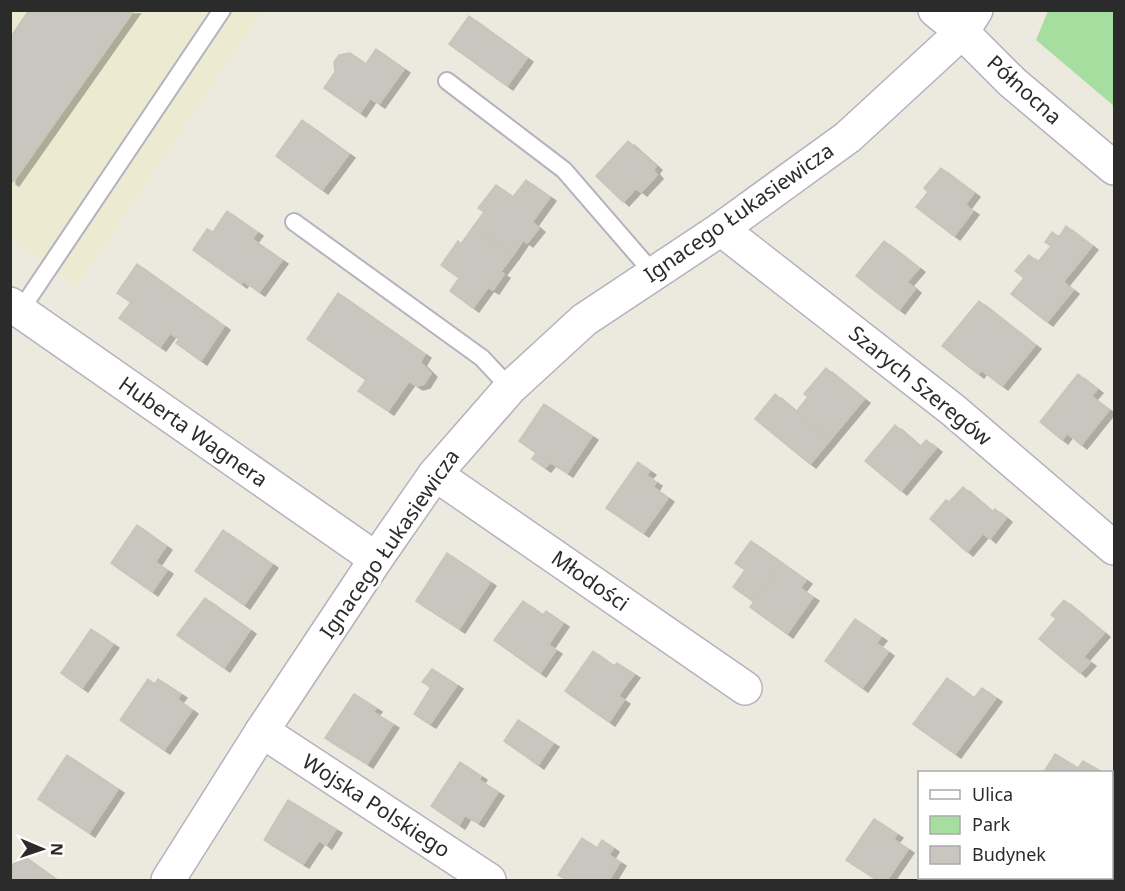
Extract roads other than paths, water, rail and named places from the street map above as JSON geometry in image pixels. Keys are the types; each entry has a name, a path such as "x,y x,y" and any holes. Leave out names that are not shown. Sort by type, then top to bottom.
{"street":[{"name":"Północna","path":"935,10 969,21 1012,82 1114,168"},
{"name":"Ignacego Łukasiewicza","path":"168,880 262,731 435,474 510,388 584,320 721,229 848,137 969,21"},
{"name":"Szarych Szeregów","path":"721,229 953,410 1114,548"},
{"name":"Huberta Wagnera","path":"15,307 376,559"},
{"name":"Młodości","path":"435,474 745,688"},
{"name":"Wojska Polskiego","path":"262,731 489,880"}],"lane":[{"path":"15,307 222,10"},
{"path":"447,81 564,170 654,274"},
{"path":"294,222 482,358 510,388"}]}
